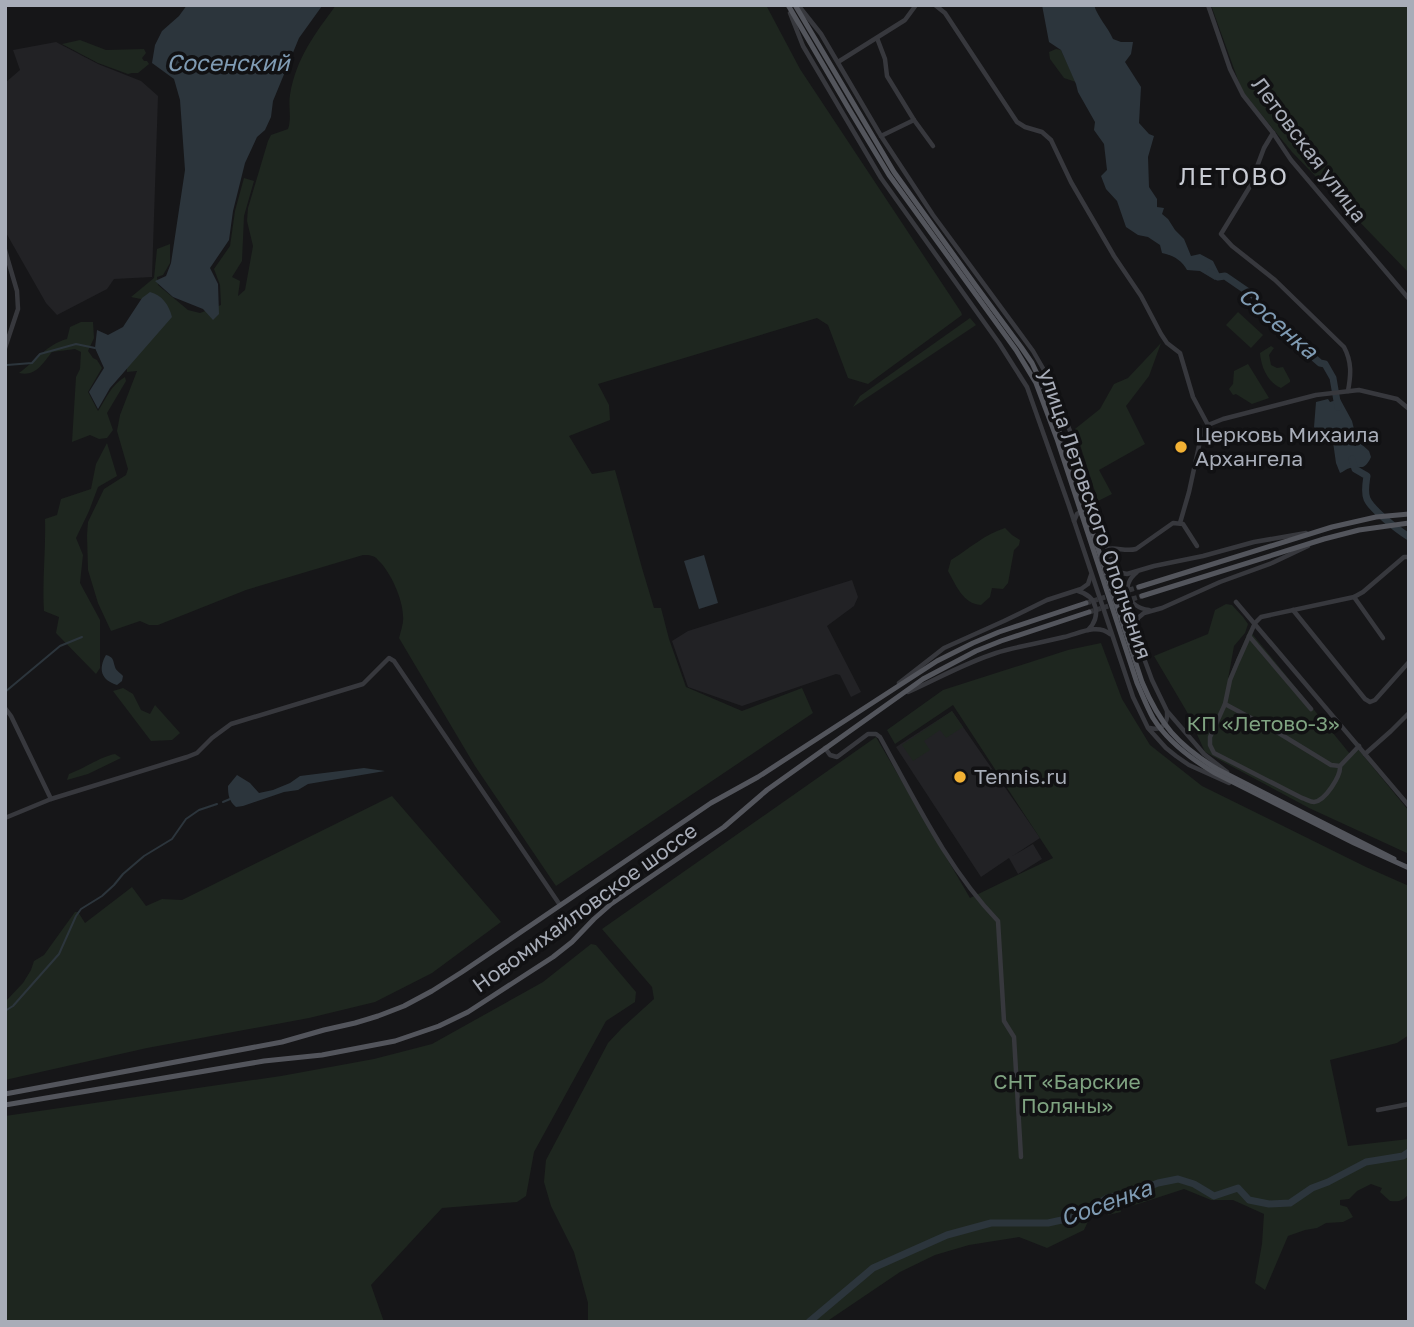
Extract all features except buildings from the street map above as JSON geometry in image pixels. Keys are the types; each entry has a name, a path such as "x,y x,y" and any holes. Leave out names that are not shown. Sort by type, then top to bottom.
{"main road":[{"name":"улица Летовского Ополчения","path":"788,5 810,35 894,172 1032,363 1048,397 1137,683 1150,713 1198,758 1240,783 1409,868"},
{"name":"улица Летовского Ополчения","path":"797,5 849,109 889,175 1026,365 1042,398 1083,510"},
{"path":"1139,587 1318,531 1376,517 1409,514"},
{"path":"1142,596 1324,539 1409,523"},
{"name":"Новомихайловское шоссе","path":"5,1094 282,1042 355,1023 404,1006 432,991 711,803 758,777 937,661 973,642 1086,603"},
{"name":"Новомихайловское шоссе","path":"5,1105 264,1061 352,1050 395,1041 439,1026 492,998 553,957 611,904 723,827 767,790 825,748 942,668 1001,641 1089,612"}],"street":[{"path":"788,5 803,46 881,178 999,343 1027,387 1133,697 1148,728 1166,748 1189,765 1240,783"},
{"path":"797,5 821,34 881,136 933,215 1033,351 1052,384 1152,680 1167,711 1204,754 1240,783"},
{"path":"838,62 905,20 916,5"},
{"path":"935,5 945,13 1017,122 1042,132 1051,140 1071,182 1161,334 1180,354 1193,397 1208,425"},
{"name":"Летовская улица","path":"1208,5 1230,69 1243,95 1291,160 1409,299"},
{"path":"803,46 810,35 821,34"},
{"path":"877,38 885,59 887,76 933,146"},
{"path":"881,136 914,120"},
{"path":"1273,133 1264,148 1250,188 1221,234 1232,246 1275,279 1344,347 1350,358 1348,391"},
{"path":"5,250 17,291 18,309 5,348"},
{"path":"1180,523 1202,432 1208,425 1322,394 1359,390 1397,400 1409,410"},
{"path":"1070,431 1074,477"},
{"path":"1074,521 1077,514 1083,510 1091,510 1096,514"},
{"path":"1108,549 1136,550 1173,523 1183,524 1197,546"},
{"path":"1114,568 1124,574 1254,542 1318,531"},
{"path":"1136,634 1138,618 1144,613 1272,563 1324,539"},
{"path":"1359,746 1340,766 1340,775 1322,798 1314,802 1214,753 1210,746 1210,737 1225,704 1230,680 1255,623 1261,617 1354,597 1404,557 1409,557"},
{"path":"1138,571 1129,580 1129,597 1134,606 1152,611"},
{"path":"893,689 944,648 1046,600 1085,587 1090,581 1091,572"},
{"path":"1074,591 1089,596 1095,606 1097,618 1091,628 1084,632"},
{"path":"1354,597 1383,638"},
{"path":"1237,602 1409,806"},
{"path":"1292,610 1370,702 1409,662"},
{"path":"897,697 974,660 1015,647 1101,629 1108,632 1113,639"},
{"path":"1249,636 1311,709"},
{"path":"5,818 51,799 197,753 231,724 363,684 389,658 394,661 560,905"},
{"path":"1225,704 1331,765 1340,766"},
{"path":"5,708 51,799"},
{"path":"1148,728 1162,727 1168,720 1167,711"},
{"path":"1365,754 1409,713"},
{"path":"825,748 832,756 840,756 868,734 880,737 945,852 998,921 1004,1021 1014,1037 1021,1157"},
{"path":"1378,1110 1409,1104"}],"shaded area":[{"path":"56,42 98,64 141,81 158,96 152,277 114,279 107,289 57,315 46,303 5,231 5,83 20,70 13,50"},
{"path":"852,580 858,597 854,606 827,626 861,692 851,697 840,675 836,674 742,706 688,687 672,641 688,631"},
{"path":"952,711 1040,838 1011,857 1033,844 1042,859 1018,874 1009,858 981,877 896,747"}],"green space":[{"path":"336,5 766,5 800,69 962,315 868,384 848,378 828,325 817,318 598,384 609,405 610,420 569,436 592,474 615,470 654,608 661,608 686,687 742,711 802,688 813,713 556,886 475,766 399,638 403,621 401,602 391,578 375,557 363,555 246,590 158,625 140,621 111,631 98,603 88,570 88,522 104,489 126,475 128,469 117,431 120,415 137,371 127,372 127,363 151,295 141,299 131,297 154,278 157,249 170,244 170,263 163,275 157,277 158,285 188,310 200,313 221,305 220,285 214,269 230,246 235,211 244,178 254,181 244,216 242,261 232,277 240,281 238,296 245,290 253,246 247,221 248,208 268,141 271,135 288,129 290,95 297,69 307,47"},
{"path":"1211,5 1409,5 1409,273 1292,152 1242,91"},
{"path":"80,40 106,50 144,49 146,53 142,58 149,64 138,73 128,74 98,63 62,44"},
{"path":"1061,50 1076,82 1064,78 1050,59 1049,52"},
{"path":"1238,312 1263,335 1251,348 1226,325"},
{"path":"970,318 976,325 853,407 860,396"},
{"path":"81,322 93,322 94,338 88,351 102,368 88,392 98,411 116,384 125,377 126,381 107,413 113,430 107,438 99,439 90,435 72,442 76,377 80,369 81,352 75,349 52,352 35,371 19,373 48,349 67,339 70,327"},
{"path":"1161,343 1149,376 1126,406 1145,444 1099,470 1112,494 1098,501 1075,429 1100,409 1114,384 1128,378"},
{"path":"1271,346 1274,348 1269,355 1271,365 1283,367 1290,380 1281,388 1269,378 1262,364 1260,353"},
{"path":"1248,364 1269,398 1252,404 1236,394 1233,395 1229,389 1233,384 1234,371"},
{"path":"107,443 117,476 98,487 76,538 83,555 80,583 100,620 100,668 96,674 56,633 59,617 44,611 45,519 57,515 61,499 91,489 96,464"},
{"path":"1005,528 1020,540 1014,550 1008,583 1003,589 992,588 990,597 981,605 975,604 961,593 948,571 951,560 984,538"},
{"name":"КП «Летово-3»","path":"1226,604 1232,605 1248,624 1245,633 1234,646 1228,679 1249,630 1350,754 1358,749 1409,811 1409,854 1309,808 1205,752 1187,712 1154,656 1208,634 1215,610"},
{"name":"СНТ «Барские Поляны»","path":"1101,643 1122,699 1150,745 1202,786 1409,886 1409,1035 1397,1043 1330,1060 1348,1146 1409,1139 1407,1196 1401,1200 1390,1201 1380,1192 1382,1188 1371,1184 1357,1191 1349,1199 1340,1200 1340,1205 1347,1207 1353,1217 1288,1236 1265,1290 1255,1283 1264,1214 1233,1200 1211,1200 1184,1189 1132,1206 1118,1200 1121,1212 1108,1215 1104,1204 1091,1215 1084,1230 1047,1248 1019,1237 969,1245 935,1255 900,1272 826,1322 588,1322 588,1303 574,1252 551,1206 544,1182 546,1160 608,1043 654,999 652,987 602,929 876,737 970,898 1053,858 953,705 895,744 887,730 943,690 1068,650"},
{"path":"123,688 133,694 141,710 150,714 155,705 180,733 172,740 151,741 113,691"},
{"path":"952,711 963,727 946,738 940,730 924,741 930,750 913,761 902,745"},
{"path":"115,754 121,758 88,774 67,780 69,774"},
{"path":"392,796 501,922 432,973 375,1002 5,1080 5,1002 23,983 34,961 44,955 75,912 78,912 85,923 132,887 146,906 162,899 182,900"},
{"path":"591,944 596,945 636,992 635,1002 606,1021 534,1152 526,1196 517,1202 442,1208 371,1285 384,1322 5,1322 5,1116 281,1076 374,1059 432,1044 543,982"}],"water":[{"name":"Сосенский","path":"187,5 322,6 299,38 273,101 271,117 265,130 257,137 245,163 229,240 210,268 218,284 219,314 213,320 203,309 173,297 155,281 166,276 171,263 185,170 180,100 174,79 152,63 155,45 162,31"},
{"path":"1042,5 1094,5 1113,39 1133,42 1131,54 1125,62 1141,87 1139,123 1154,136 1148,157 1149,187 1157,199 1157,207 1164,208 1162,214 1184,239 1191,256 1200,254 1213,261 1220,275 1215,280 1200,271 1187,270 1176,258 1162,253 1160,245 1126,227 1117,201 1106,189 1101,176 1107,170 1104,144 1094,130 1095,122 1078,92 1061,50 1049,42"},
{"path":"150,292 164,301 172,317 110,388 98,409 89,392 104,368 95,348 97,330 108,335 123,327 142,298"},
{"path":"1328,399 1330,402 1340,399 1352,421 1352,441 1355,446 1360,443 1369,451 1371,457 1364,466 1340,473 1333,442 1314,427 1316,402"},
{"path":"704,555 718,603 699,609 684,561"},
{"path":"106,655 112,658 123,676 117,685 107,680 102,673"},
{"path":"364,768 385,771 308,784 298,790 243,806 236,807 229,795 228,786 237,775 259,793 290,783 300,776"}],"waterway":[{"name":"Сосенка","path":"1210,272 1218,277 1225,276 1257,298 1275,322 1320,363 1325,364 1333,378 1338,407"},
{"path":"7,365 32,363 40,354 76,344 95,348"},
{"name":"Сосенка","path":"1352,459 1355,469 1367,476 1366,493 1370,504 1409,537"},
{"path":"5,692 60,646 82,637"},
{"path":"223,802 230,799"},
{"path":"5,1011 13,1006 59,954 81,909 102,896 144,856 172,839 186,819 199,810 217,804"},
{"name":"Сосенка","path":"809,1322 873,1268 947,1235 991,1223 1048,1223 1071,1218 1107,1198 1178,1179 1194,1184 1214,1196 1238,1188 1249,1200 1269,1204 1290,1203 1312,1188 1366,1162 1403,1156 1409,1152"}],"tunnel":[{"path":"1086,603 1139,587"},
{"path":"1089,612 1142,596"}],"place":[{"name":"Церковь Михаила Архангела","path":"1181,447"},
{"name":"Tennis.ru","path":"960,777"}],"district":[{"name":"ЛЕТОВО","path":"1234,177"}]}
